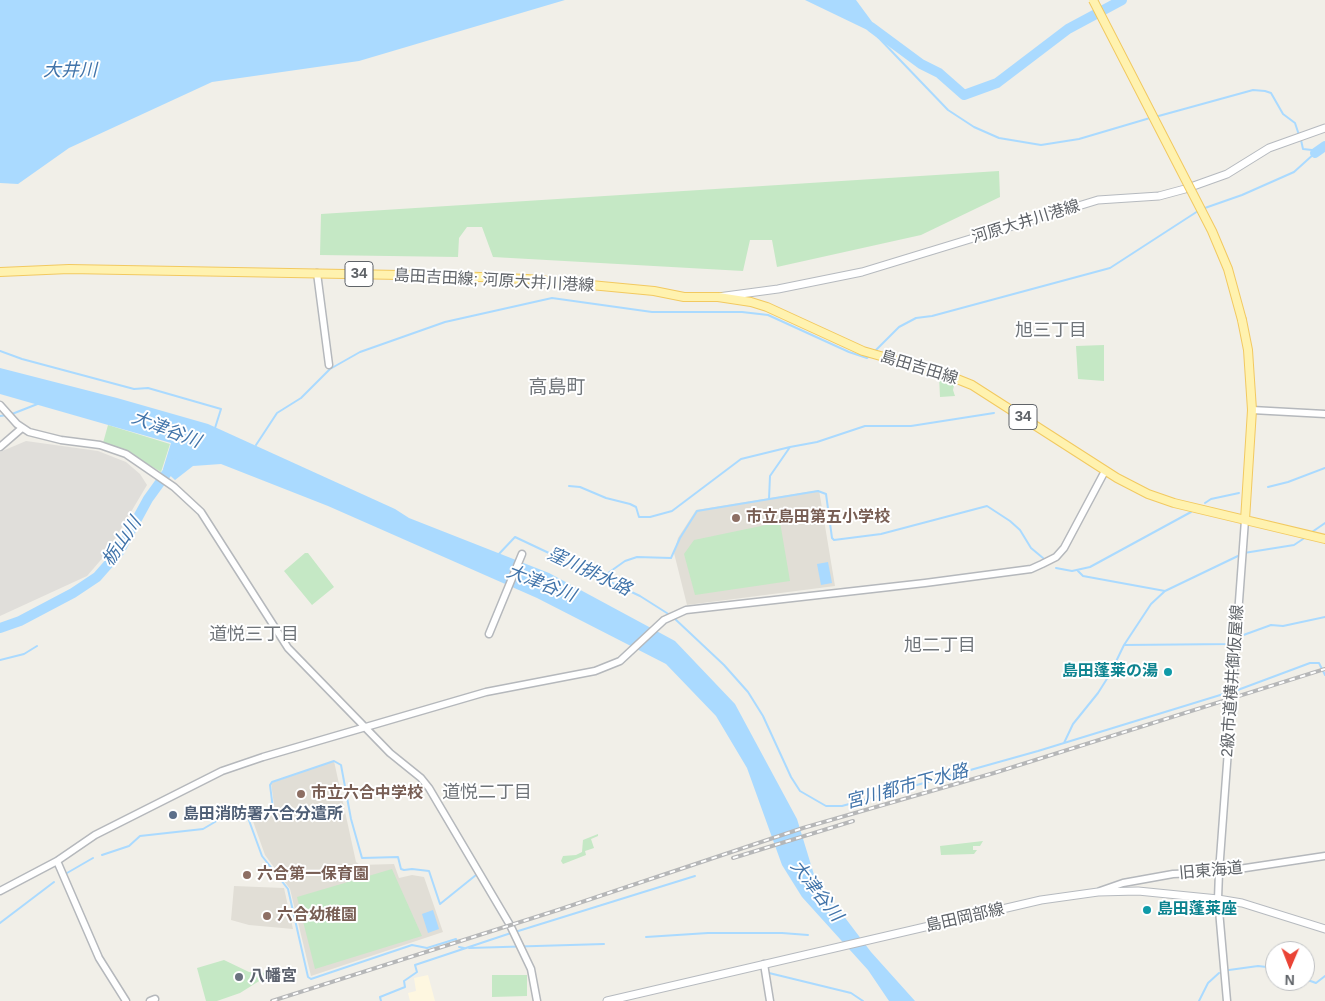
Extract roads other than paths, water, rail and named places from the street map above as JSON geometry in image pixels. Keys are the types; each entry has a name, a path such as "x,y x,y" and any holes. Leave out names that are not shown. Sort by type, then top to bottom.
{"main road":[{"path":"1093,0 1212,231 1228,269 1248,350 1252,410 1245,520"},
{"name":"河原大井川港線","path":"718,297 778,289 862,272 1098,200 1159,196 1185,189 1227,174 1269,148 1325,128"},
{"name":"島田吉田線; 河原大井川港線","path":"0,272 68,269 527,279 654,291 684,297 718,297"},
{"name":"島田吉田線","path":"718,297 767,307 863,351 947,375 972,385 1136,489 1159,498 1325,539"},
{"name":"島田岡部線","path":"607,1001 1041,900 1098,892 1138,891 1218,898 1242,903 1325,929"}],"street":[{"path":"317,273 329,365"},
{"path":"1,406 22,428 61,440 100,445 126,454 174,487 200,512 288,648 390,753 421,778 429,788 514,933 531,969 537,1001"},
{"path":"1252,410 1325,414"},
{"path":"0,447 22,428"},
{"path":"0,891 56,861 95,835 222,771 263,756 486,692 596,671 612,665 631,652 664,620 686,610 860,591 1031,569 1050,561 1064,548 1105,470"},
{"name":"2級市道横井御仮屋線","path":"1227,1001 1218,898 1245,520"},
{"path":"488,634 522,554"},
{"name":"旧東海道","path":"1098,892 1123,883 1165,875 1219,872 1325,856"},
{"path":"56,861 99,958 126,1001"},
{"path":"764,964 770,1001"}],"water":[{"name":"大井川","path":"0,0 565,0 359,61 212,82 69,148 18,184 0,183"},
{"path":"805,0 856,0 884,38"},
{"name":"大津谷川","path":"0,368 208,424 395,509 409,518 549,573 675,641 735,704 797,819 815,878 871,952 915,1001 889,1001 868,970 802,897 782,865 747,768 716,716 666,664 537,598 328,506 221,464 193,466 175,480 163,469 171,443 0,394"},
{"path":"828,562 832,583 821,585 817,564"},
{"path":"433,910 439,929 428,933 422,914"}],"waterway":[{"path":"871,27 921,64 939,73 964,95 997,83 1068,29 1122,0"},
{"path":"876,35 948,110 974,127 999,138 1041,145 1079,139 1150,118"},
{"path":"1155,117 1253,90 1265,91 1271,93 1283,114 1295,123 1299,135"},
{"path":"1202,209 1242,195 1294,172 1315,153 1312,150 1303,149 1301,140"},
{"path":"1315,153 1325,146"},
{"path":"874,352 899,327 916,318 932,316 1110,268 1198,211"},
{"path":"256,445 277,413 301,398 330,369 360,352 445,322 552,298 652,312 742,312 768,315 849,352 867,358 870,355"},
{"path":"0,351 22,359 134,389 148,388 221,409 215,428"},
{"path":"12,414 40,403"},
{"path":"769,499 770,476 790,447 817,442 865,426 911,426 994,413"},
{"path":"0,416 8,415"},
{"path":"569,486 580,487 606,498 630,504 636,507 639,517 650,517 672,511 741,459 790,447"},
{"name":"栃山川","path":"0,628 20,621 73,593 97,577 119,552 148,499 174,463"},
{"path":"1268,487 1288,482 1325,468"},
{"path":"601,578 625,561 637,557 671,558 680,538 697,511 818,491 826,494 832,538 834,540 881,534 987,506 1020,530 1031,548 1043,558"},
{"path":"1205,503 1211,499 1239,493"},
{"path":"1056,568 1072,571 1090,567 1191,512"},
{"path":"1312,532 1325,523"},
{"name":"窪川排水路","path":"497,556 515,537 640,596 670,615"},
{"path":"1244,553 1294,545 1306,537"},
{"path":"1064,743 1073,724 1098,693 1110,674 1124,645 1151,604 1165,591 1240,555"},
{"path":"1078,571 1083,576 1165,591"},
{"path":"1238,637 1271,625 1283,626 1325,617"},
{"name":"宮川都市下水路","path":"674,618 724,665 748,692 763,716 791,777 800,791 826,806 842,806 1038,751 1230,692"},
{"path":"1124,645 1231,644 1233,642"},
{"path":"0,660 24,654 37,646"},
{"path":"1235,691 1310,663 1319,663 1325,675"},
{"path":"102,855 129,846 140,836 203,829 225,816 273,809 270,785 272,782 334,761 341,765 351,819 362,858 398,857 401,869 429,871 440,904 476,875"},
{"path":"247,815 262,856 288,889 308,977 311,979 412,945 427,948 456,939 457,942"},
{"path":"67,873 93,858"},
{"path":"515,932 695,876"},
{"path":"0,923 54,882"},
{"path":"381,1001 380,997 405,987 404,981 417,972 415,965 511,933"},
{"path":"646,937 708,933 808,935"},
{"path":"469,948 604,944"},
{"path":"459,947 464,948"},
{"path":"1229,970 1265,967"},
{"path":"769,973 851,993 863,1001"},
{"path":"1199,1001 1208,983 1219,973"},
{"path":"1315,983 1325,976"}],"railway":[{"path":"272,1001 558,910 803,828 994,773 1325,669"},
{"path":"733,858 853,821"}],"place":[{"name":"市立島田第五小学校","path":"736,518"},
{"name":"島田蓬莱の湯","path":"1168,672"},
{"name":"市立六合中学校","path":"301,794"},
{"name":"島田消防署六合分遣所","path":"173,815"},
{"name":"六合第一保育園","path":"247,875"},
{"name":"島田蓬莱座","path":"1147,910"},
{"name":"六合幼稚園","path":"267,916"},
{"name":"八幡宮","path":"239,977"}],"district":[{"name":"旭三丁目","path":"1051,331"},
{"name":"高島町","path":"557,388"},
{"name":"道悦三丁目","path":"254,635"},
{"name":"旭二丁目","path":"940,646"},
{"name":"道悦二丁目","path":"487,793"}]}
